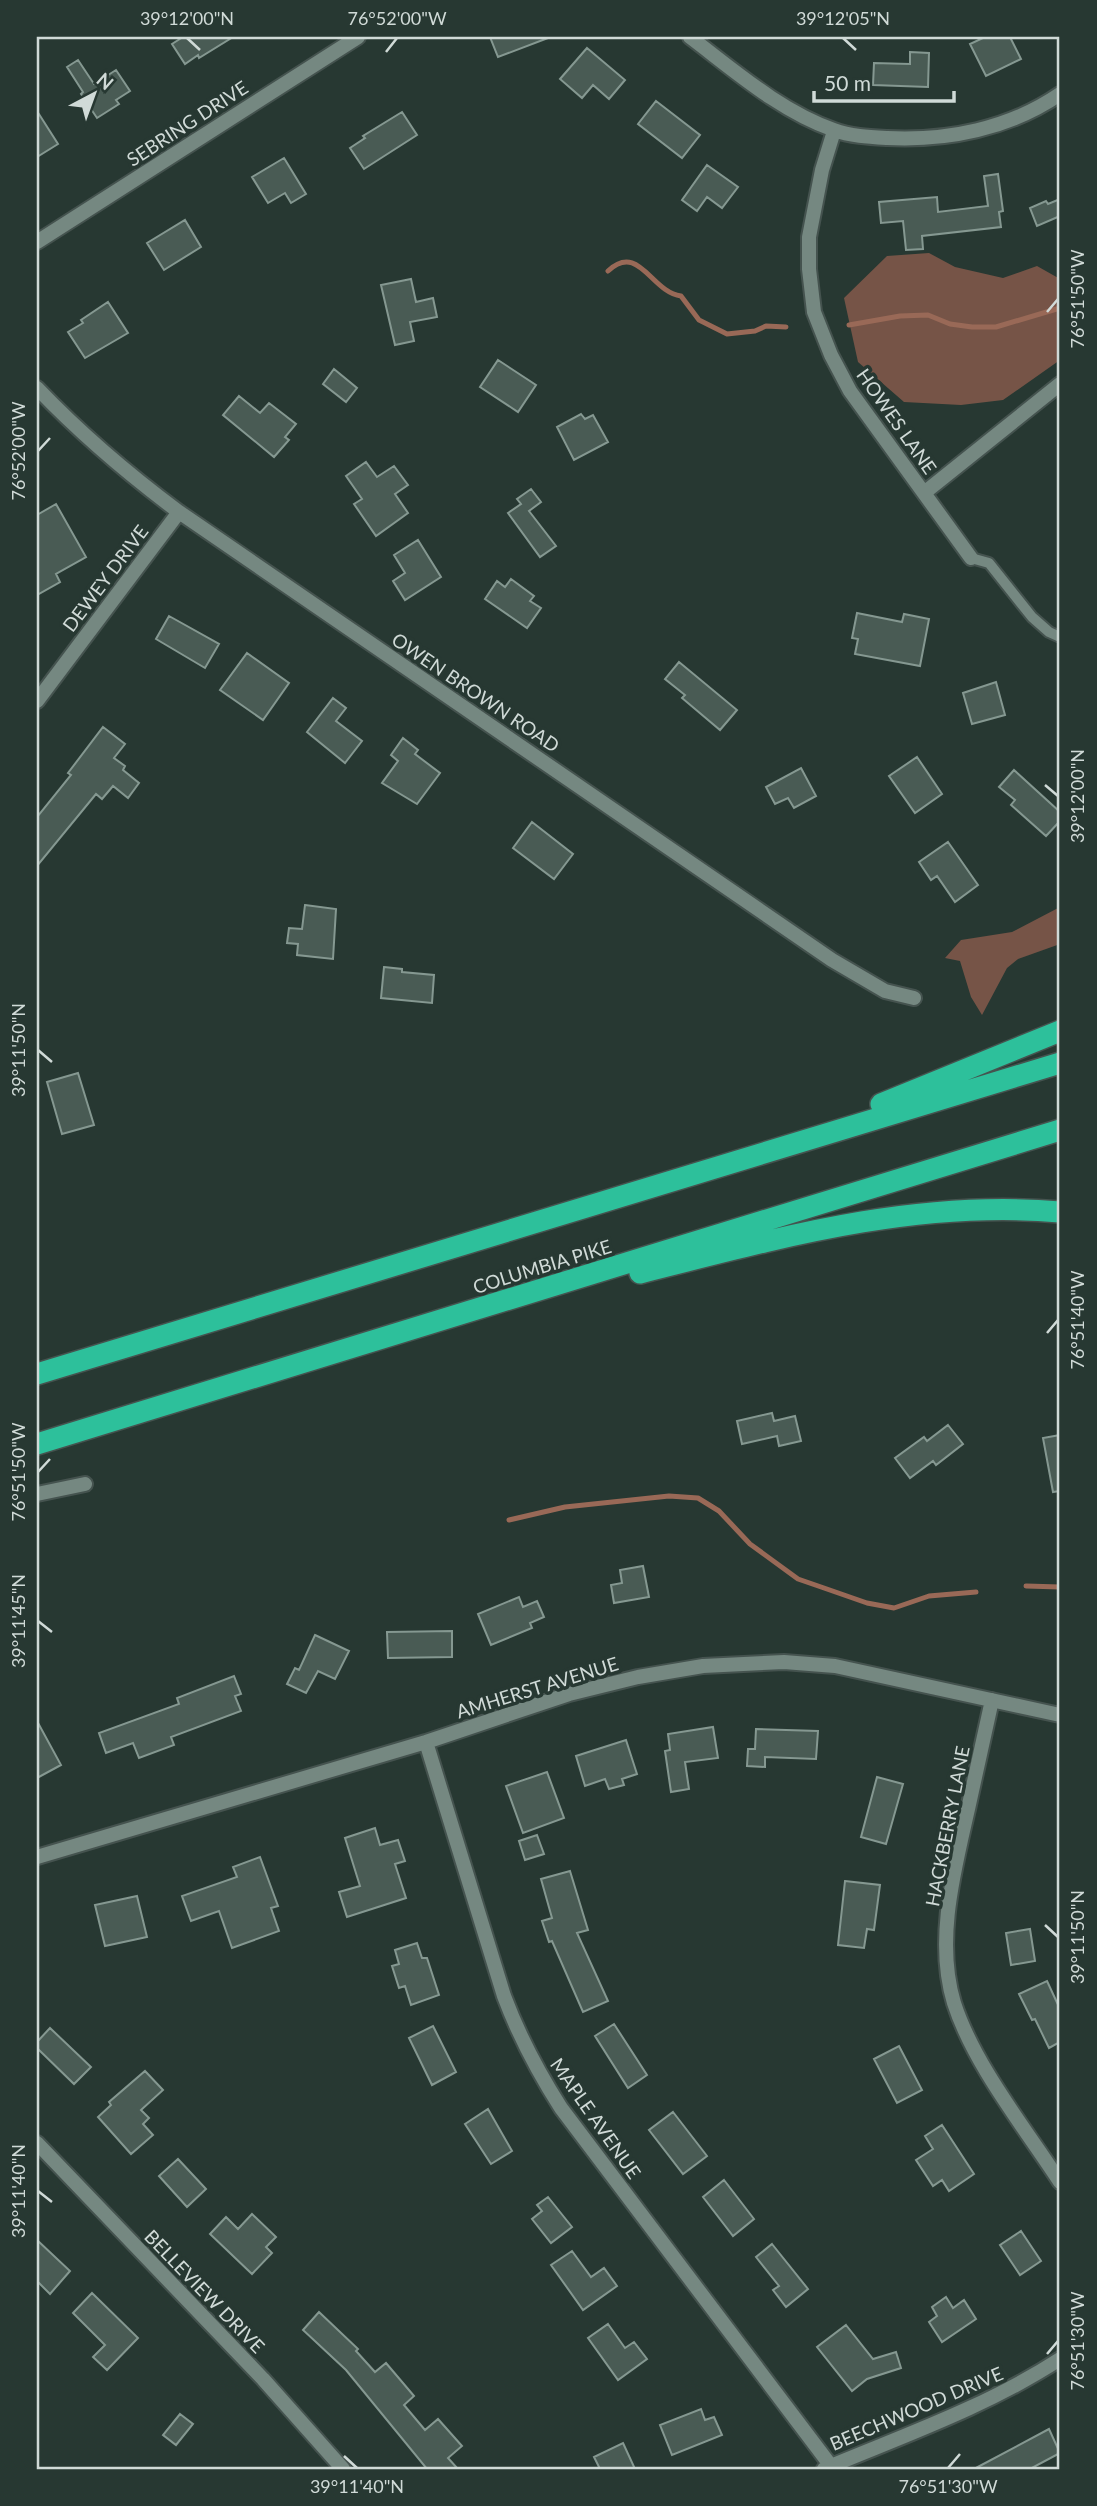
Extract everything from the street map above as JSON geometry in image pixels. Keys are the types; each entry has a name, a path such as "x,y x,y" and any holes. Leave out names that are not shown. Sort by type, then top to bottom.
{"highway":[{"path":"730,1164 1060,1031"},
{"path":"37,1374 1060,1062"},
{"name":"COLUMBIA PIKE","path":"37,1444 1060,1130"},
{"path":"393,1336 801,1232 951,1210 1060,1212"}],"street":[{"name":"SEBRING DRIVE","path":"37,242 358,37"},
{"path":"690,37 753,86 792,110 834,131 866,137 942,137 997,125 1025,114 1060,94"},
{"name":"HOWES LANE","path":"834,131 822,170 809,237 809,269 814,312 831,355 850,391 971,558"},
{"path":"924,493 1060,384"},
{"name":"OWEN BROWN ROAD","path":"37,388 73,426 109,458 179,512 840,965 886,991 914,998"},
{"name":"DEWEY DRIVE","path":"37,701 179,512"},
{"path":"37,1494 85,1484"},
{"name":"AMHERST AVENUE","path":"37,1857 426,1742 569,1694 638,1677 740,1663 784,1662 835,1666 1060,1715"},
{"name":"HACKBERRY LANE","path":"992,1700 957,1859 946,1945 947,1974 965,2030 981,2062 1060,2182"},
{"name":"MAPLE AVENUE","path":"426,1742 504,1996 519,2036 540,2075 561,2108 827,2468"},
{"name":"BELLEVIEW DRIVE","path":"37,2143 262,2379 343,2469"},
{"name":"BEECHWOOD DRIVE","path":"827,2468 1008,2392 1060,2360"}],"lane":[{"path":"971,558 989,563 1032,617 1049,632 1060,636"}],"shaded area":[{"path":"929,253 955,267 1003,278 1037,266 1060,279 1060,360 1003,400 961,405 904,402 858,362 844,298 887,256"},
{"path":"1060,907 1060,944 1018,959 1007,968 982,1015 971,997 960,961 945,958 961,940 1012,932"}],"building":[{"path":"183,37 233,37 185,64 172,44"},
{"path":"490,37 548,37 548,38 498,57"},
{"path":"985,37 1010,37 1021,59 986,76 970,44"},
{"path":"587,48 625,80 609,99 593,85 582,98 560,79"},
{"path":"910,52 929,53 928,87 873,85 874,63 910,64"},
{"path":"78,60 94,84 116,70 130,91 116,100 119,104 97,118 67,67"},
{"path":"656,101 700,135 682,158 638,124"},
{"path":"37,111 58,144 37,157"},
{"path":"402,112 417,135 364,169 350,148 365,138 363,136"},
{"path":"284,158 306,194 291,203 285,193 268,203 252,177"},
{"path":"707,165 738,187 722,208 707,197 697,211 682,200"},
{"path":"998,174 1003,211 999,212 1001,227 922,236 923,249 906,250 903,221 881,223 879,202 937,197 938,212 988,206 984,176"},
{"path":"1060,199 1060,216 1037,226 1030,208 1046,201 1048,204"},
{"path":"185,220 201,247 164,270 147,243"},
{"path":"411,279 416,302 433,298 437,317 410,322 414,341 395,345 381,285"},
{"path":"108,302 128,333 85,358 68,332"},
{"path":"498,360 536,385 518,412 480,387"},
{"path":"334,369 357,388 346,402 323,384"},
{"path":"239,396 260,413 269,403 296,424 285,437 289,440 274,457 223,415"},
{"path":"581,414 585,419 593,415 608,442 574,460 557,427"},
{"path":"366,462 377,477 394,466 408,485 395,494 408,513 376,536 354,504 362,499 346,476"},
{"path":"531,489 541,502 529,511 556,546 540,557 508,513 521,504 517,499"},
{"path":"56,504 86,557 56,574 60,582 37,595 37,515"},
{"path":"418,540 441,577 405,600 393,581 405,573 394,555"},
{"path":"511,579 534,596 530,601 541,608 527,628 485,599 497,581 505,587"},
{"path":"857,613 902,622 904,614 929,619 920,666 855,654 858,639 852,638"},
{"path":"169,616 219,644 205,668 156,639"},
{"path":"247,653 289,683 263,720 220,690"},
{"path":"679,662 737,710 720,730 682,698 685,695 665,679"},
{"path":"996,682 1005,715 972,724 963,693"},
{"path":"333,698 346,708 336,721 362,741 345,763 307,732"},
{"path":"103,727 125,744 114,758 125,766 123,770 139,783 128,798 113,786 102,799 96,794 37,866 37,817 71,775 68,773"},
{"path":"403,738 418,750 415,754 440,773 417,804 382,783 398,761 391,755"},
{"path":"917,757 942,794 915,813 889,776"},
{"path":"801,768 816,796 794,808 788,798 775,804 766,787"},
{"path":"1014,770 1060,812 1060,821 1046,836 1011,805 1015,800 999,787"},
{"path":"532,822 573,854 554,879 513,848"},
{"path":"948,842 978,885 955,902 937,876 931,880 919,862"},
{"path":"305,905 336,909 333,959 297,955 298,944 287,943 289,928 302,929"},
{"path":"384,967 434,975 432,1003 381,998"},
{"path":"78,1073 94,1125 62,1134 47,1082"},
{"path":"772,1413 774,1421 795,1416 801,1441 779,1446 777,1436 742,1444 737,1421"},
{"path":"948,1425 963,1444 936,1465 933,1461 910,1478 895,1458 924,1437 927,1441"},
{"path":"1060,1435 1060,1491 1053,1492 1043,1438"},
{"path":"643,1566 649,1597 614,1603 611,1585 622,1583 620,1570"},
{"path":"519,1597 523,1607 537,1601 544,1617 530,1623 532,1628 491,1645 478,1614"},
{"path":"452,1631 452,1657 388,1658 387,1632"},
{"path":"315,1635 349,1651 335,1679 318,1671 306,1693 287,1684 295,1668 299,1670"},
{"path":"234,1676 241,1694 235,1696 241,1711 171,1737 174,1745 139,1758 133,1743 106,1753 99,1733 179,1704 177,1698"},
{"path":"37,1721 61,1765 37,1778"},
{"path":"713,1727 718,1758 685,1762 689,1789 671,1792 665,1751 670,1750 668,1734"},
{"path":"756,1729 818,1731 816,1759 765,1757 765,1767 747,1766 748,1749 755,1749"},
{"path":"626,1740 637,1774 622,1779 624,1785 609,1789 605,1779 585,1786 576,1756"},
{"path":"547,1772 564,1818 523,1833 506,1786"},
{"path":"877,1777 903,1784 886,1844 861,1837"},
{"path":"375,1828 380,1845 398,1840 405,1861 395,1864 406,1898 347,1917 339,1892 360,1886 345,1838"},
{"path":"537,1835 544,1854 525,1860 519,1841"},
{"path":"260,1857 278,1906 271,1908 279,1931 232,1948 219,1911 191,1921 182,1896 237,1877 233,1867"},
{"path":"570,1871 588,1930 577,1933 608,2001 583,2012 552,1941 549,1942 542,1921 552,1918 541,1879"},
{"path":"845,1881 880,1885 874,1930 867,1929 864,1948 838,1945"},
{"path":"137,1896 147,1937 105,1946 95,1905"},
{"path":"1030,1929 1035,1961 1011,1965 1006,1933"},
{"path":"417,1943 422,1958 427,1958 439,1995 411,2005 405,1986 399,1988 392,1966 399,1964 395,1950"},
{"path":"1047,1981 1060,2009 1060,2042 1049,2048 1019,1994"},
{"path":"614,2024 647,2075 628,2088 595,2036"},
{"path":"433,2026 456,2072 432,2085 409,2038"},
{"path":"50,2028 91,2067 74,2084 37,2048 37,2042"},
{"path":"899,2046 922,2090 897,2103 874,2059"},
{"path":"145,2071 163,2090 141,2110 149,2118 143,2124 153,2135 131,2154 98,2117 111,2105 109,2102"},
{"path":"488,2109 512,2151 491,2164 465,2124"},
{"path":"673,2112 707,2156 683,2174 649,2130"},
{"path":"942,2125 974,2174 949,2191 942,2180 933,2186 916,2160 933,2149 925,2136"},
{"path":"178,2159 206,2189 187,2207 159,2176"},
{"path":"724,2180 754,2219 733,2236 703,2197"},
{"path":"548,2197 572,2227 551,2243 532,2219 542,2211 537,2205"},
{"path":"252,2214 276,2237 266,2247 272,2253 252,2274 210,2234 226,2217 238,2229"},
{"path":"1021,2231 1041,2261 1020,2275 1000,2245"},
{"path":"37,2240 70,2271 50,2294 37,2281"},
{"path":"772,2244 808,2289 786,2307 773,2290 779,2286 756,2257"},
{"path":"572,2251 591,2277 604,2268 617,2286 583,2310 551,2265"},
{"path":"92,2293 138,2338 107,2370 93,2357 105,2345 73,2313"},
{"path":"946,2297 953,2308 964,2300 976,2319 942,2342 929,2322 937,2316 932,2307"},
{"path":"319,2312 358,2349 356,2351 375,2372 386,2363 414,2396 404,2405 425,2430 438,2419 462,2446 448,2458 458,2469 427,2469 346,2370 303,2330"},
{"path":"608,2324 625,2348 634,2342 647,2359 618,2380 588,2338"},
{"path":"846,2325 873,2359 896,2352 901,2368 867,2379 852,2391 817,2347"},
{"path":"701,2409 705,2420 714,2417 722,2435 672,2455 660,2425"},
{"path":"180,2414 193,2424 176,2445 163,2435"},
{"path":"1049,2429 1060,2453 1030,2469 974,2469"},
{"path":"623,2443 635,2469 600,2469 594,2457"}],"waterway":[{"path":"608,271 628,262 637,265 661,286 681,296 699,320 727,334 755,331 766,326 786,327"},
{"path":"849,325 900,316 928,315 950,324 996,327 1060,308"},
{"path":"509,1520 565,1507 669,1496 698,1498 719,1511 750,1544 798,1579 867,1603 894,1608 929,1596 976,1592"},
{"path":"1026,1586 1060,1587"}]}
